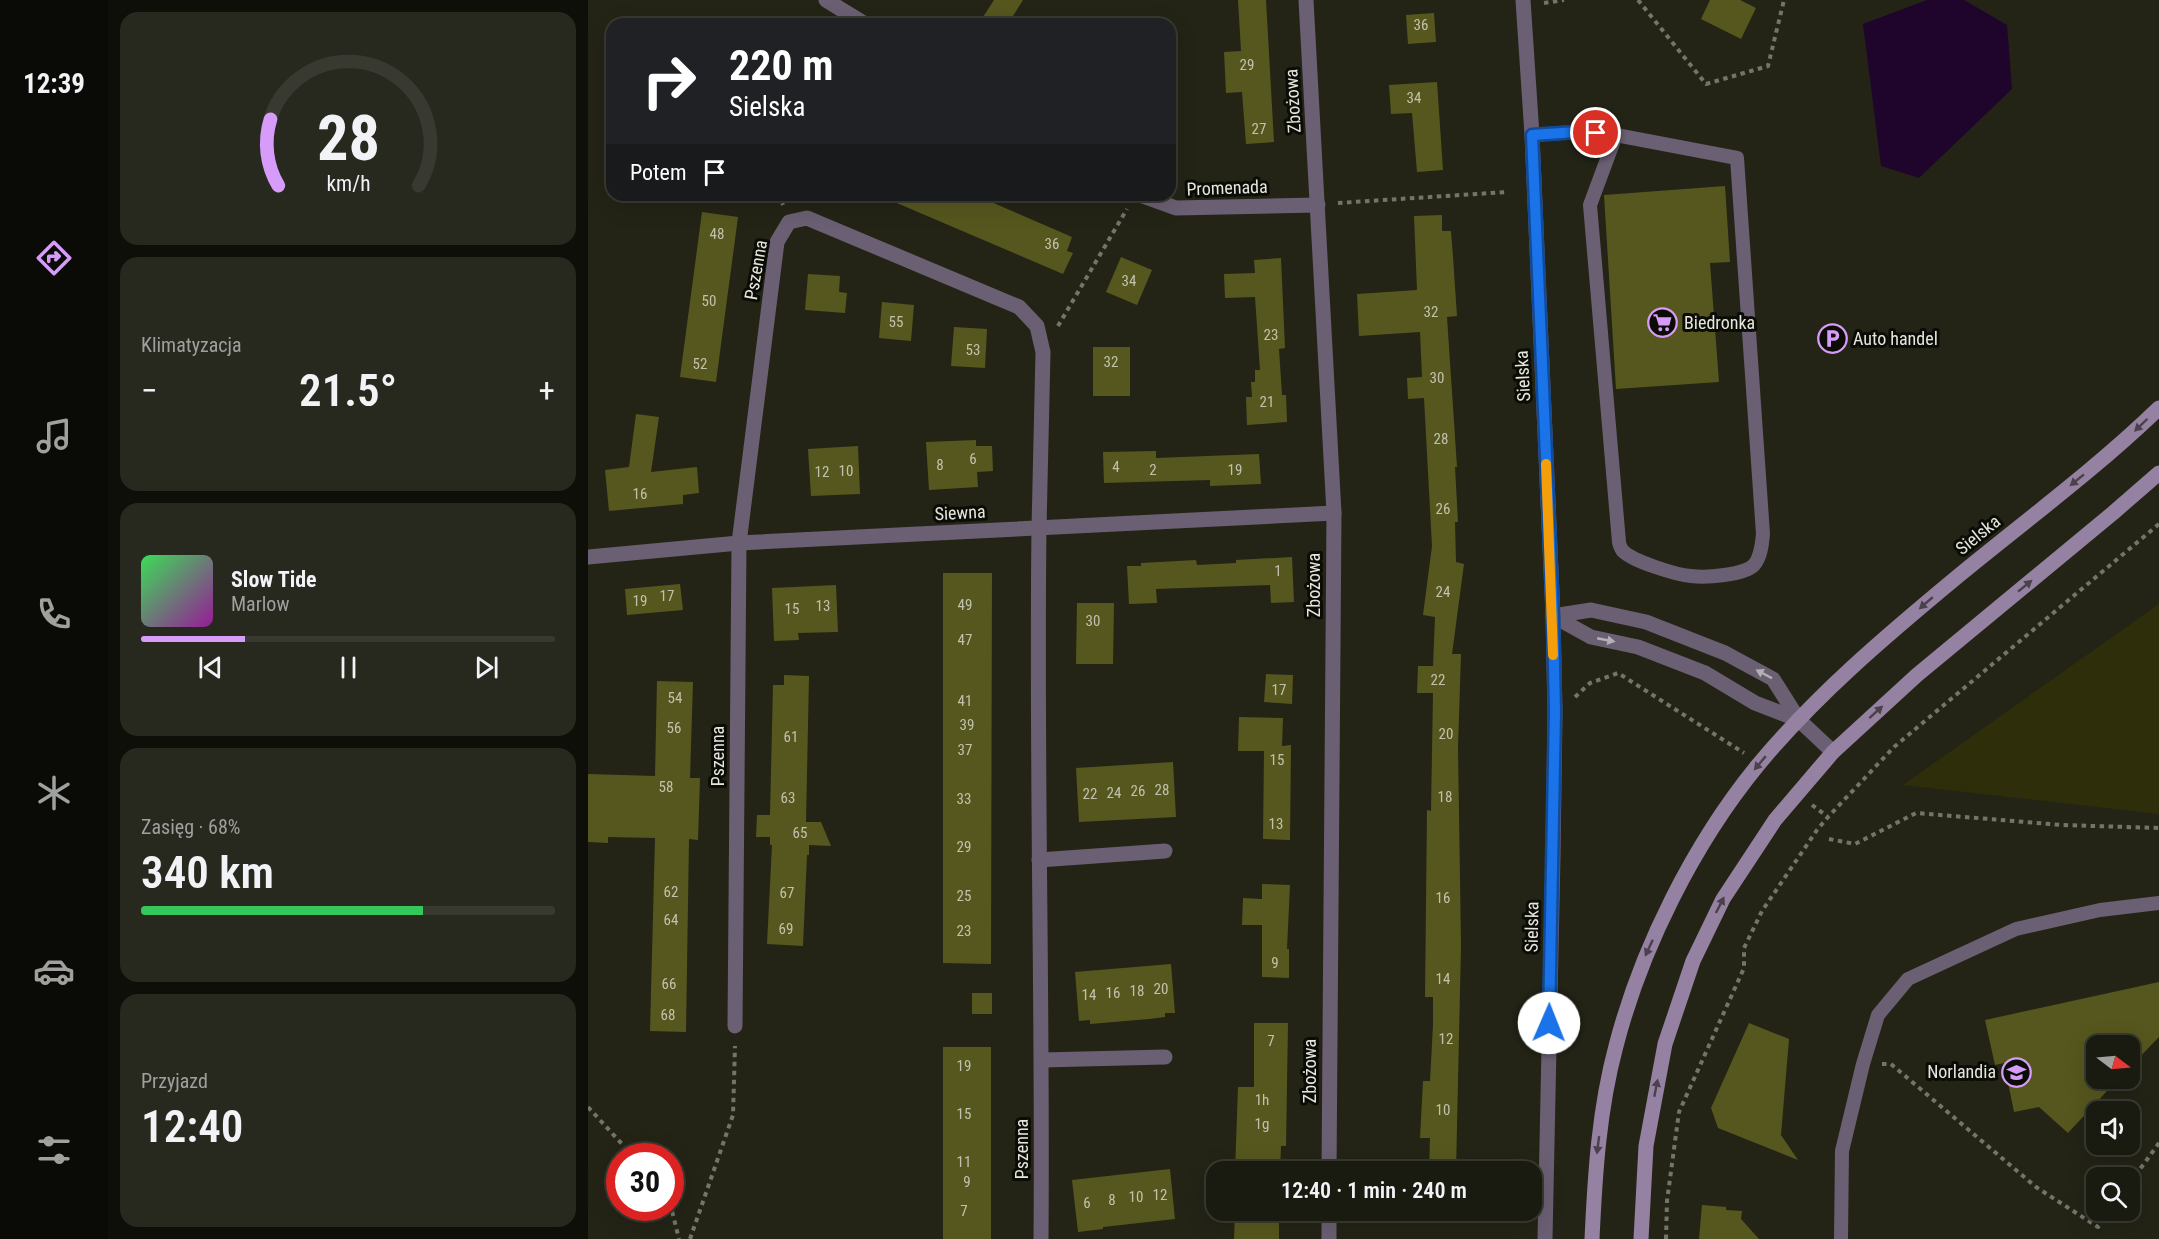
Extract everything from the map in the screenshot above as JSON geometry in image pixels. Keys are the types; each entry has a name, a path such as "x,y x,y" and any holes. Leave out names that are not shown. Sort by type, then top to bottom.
{"main road":[{"name":"Sielska","path":"1592,1239 1595,1174 1602,1115 1615,1046 1639,969 1668,905 1710,833 1748,778 1839,679 1946,586 2122,443 2159,408"},
{"path":"1641,1239 1646,1146 1665,1044 1693,961 1723,899 1762,840 1791,801 1833,752 1917,675 2159,473"}],"street":[{"path":"826,0 855,18"},
{"name":"Zbożowa","path":"1306,0 1334,513 1329,1161"},
{"name":"Sielska","path":"1523,0 1532,135 1553,616 1553,856 1545,1239"},
{"name":"Promenada","path":"1140,201 1176,208 1318,205"},
{"name":"Pszenna","path":"735,1026 739,543 777,242 789,222 807,218 1019,307 1037,326 1044,352 1039,529 1041,1239"},
{"name":"Siewna","path":"588,557 739,543 1334,513"},
{"path":"1553,616 1591,610 1646,622 1725,653 1773,679 1799,720 1833,752"},
{"path":"1553,616 1591,638 1638,647 1706,673 1755,703 1799,720"},
{"path":"1039,860 1165,851"},
{"path":"1042,1060 1165,1057"},
{"path":"1329,1221 1329,1239"}],"lane":[{"path":"1532,135 1576,132 1616,135 1737,158 1763,534 1761,550 1754,565 1740,573 1693,576 1680,574 1630,557 1619,542 1590,205 1616,135"},
{"path":"1841,1239 1842,1151 1863,1064 1878,1015 1908,979 2016,929 2100,910 2159,903"}],"path":[{"path":"1638,0 1706,84 1768,66 1784,0"},
{"path":"1318,205 1507,192"},
{"path":"1044,352 1134,201"},
{"path":"1666,1239 1667,1201 1679,1112 1744,968 1744,948 1762,911 1817,830 1894,747 2159,524"},
{"path":"1554,696 1576,697 1590,683 1618,674 1734,745"},
{"path":"1829,839 1855,844 1916,813 2062,825 2159,828"},
{"path":"690,1239 733,1115 735,1026"},
{"path":"1863,1064 1891,1064 2036,1186 2086,1219"},
{"path":"588,1107 621,1143"},
{"path":"2140,1169 2159,1143"},
{"path":"674,1221 679,1239"},
{"path":"2089,1221 2098,1227 2102,1221"}],"shaded area":[{"path":"1927,0 1964,0 2007,25 2012,89 1919,178 1881,166 1863,24"},
{"path":"2159,604 2159,814 1903,785"}],"building":[{"path":"994,0 1023,0 1012,18 983,17"},
{"path":"1238,0 1266,0 1274,142 1246,144 1242,92 1226,93 1224,52 1241,51"},
{"path":"1710,0 1740,0 1756,8 1741,39 1701,19"},
{"path":"1434,13 1436,42 1408,44 1406,15"},
{"path":"1437,82 1443,170 1417,172 1412,113 1391,114 1389,85"},
{"name":"Biedronka","path":"1725,186 1730,262 1710,263 1719,382 1616,389 1604,195"},
{"path":"892,201 989,201 1072,237 1067,251 1073,253 1063,274"},
{"path":"702,212 738,217 716,382 680,377"},
{"path":"1442,215 1442,231 1451,231 1457,316 1447,317 1457,467 1455,467 1458,522 1455,522 1456,562 1464,564 1452,654 1461,654 1458,748 1461,945 1456,1161 1429,1161 1430,1138 1420,1138 1423,1081 1430,1081 1433,1025 1433,997 1425,997 1427,810 1431,811 1433,693 1417,693 1418,666 1433,666 1435,617 1423,615 1432,546 1424,398 1408,399 1407,378 1422,377 1420,332 1359,336 1357,294 1417,290 1414,216"},
{"path":"1121,257 1152,270 1137,305 1106,292"},
{"path":"1281,258 1285,348 1279,349 1282,395 1286,395 1287,422 1247,425 1246,397 1252,397 1251,382 1255,382 1255,370 1260,370 1255,297 1225,298 1224,274 1255,273 1254,260"},
{"path":"808,274 840,276 839,292 847,293 845,313 805,310"},
{"path":"882,302 914,305 911,341 879,338"},
{"path":"954,327 987,329 985,368 951,366"},
{"path":"1093,347 1130,347 1130,396 1093,396"},
{"path":"636,414 659,417 651,472 697,467 699,493 683,495 683,504 609,511 605,470 629,467"},
{"path":"976,440 976,446 992,446 993,471 977,472 978,487 929,490 926,442"},
{"path":"858,446 860,494 811,496 808,449"},
{"path":"1156,451 1156,458 1259,454 1261,484 1210,486 1210,480 1104,483 1103,452"},
{"path":"1292,557 1294,602 1271,603 1270,585 1156,589 1157,603 1129,604 1127,566 1196,560 1197,565 1236,563 1236,560"},
{"path":"943,573 992,573 991,964 943,963"},
{"path":"680,584 683,610 627,615 625,589"},
{"path":"836,585 838,632 798,633 799,640 774,641 772,588"},
{"path":"1077,603 1114,603 1113,664 1076,664"},
{"path":"1266,674 1293,675 1292,704 1264,702"},
{"path":"784,675 809,676 806,822 821,822 831,846 809,845 803,946 767,944 772,845 770,845 770,837 756,837 757,815 770,815 773,685 784,685"},
{"path":"657,681 693,682 690,778 700,778 698,840 689,839 686,1032 650,1031 655,838 608,837 608,843 588,842 588,774 655,776"},
{"path":"1239,717 1283,718 1282,746 1291,745 1290,840 1263,839 1264,751 1238,751"},
{"path":"1173,762 1176,817 1079,822 1076,768"},
{"path":"1262,884 1290,885 1287,949 1289,949 1289,978 1262,977 1262,925 1242,925 1243,898 1262,899"},
{"path":"1171,964 1175,1013 1165,1013 1165,1017 1090,1024 1090,1020 1079,1021 1075,972"},
{"path":"2159,982 2159,1037 2140,1057 2140,1035 2086,1035 2086,1089 2109,1089 2098,1101 2086,1101 2086,1114 2068,1133 2039,1107 2014,1112 2004,1063 1995,1065 1985,1020"},
{"path":"972,993 992,993 992,1014 972,1014"},
{"path":"1254,1023 1288,1023 1286,1146 1281,1146 1280,1161 1235,1161 1238,1087 1254,1087"},
{"path":"1749,1023 1789,1039 1781,1135 1798,1160 1718,1128 1711,1108"},
{"path":"943,1047 991,1047 991,1239 943,1239"},
{"path":"1170,1169 1175,1219 1078,1232 1072,1180"},
{"path":"1702,1205 1742,1211 1741,1219 1759,1239 1699,1239"},
{"path":"1235,1221 1279,1221 1279,1239 1234,1239"}],"slow traffic":[{"path":"1546,464 1553,655"}],"place":[{"name":"Biedronka","path":"1663,323"},
{"name":"Auto handel","path":"1832,339"},
{"name":"Norlandia","path":"2017,1072"}],"route":[{"path":"1549,1023 1555,712 1553,616 1532,135 1596,133"}]}
